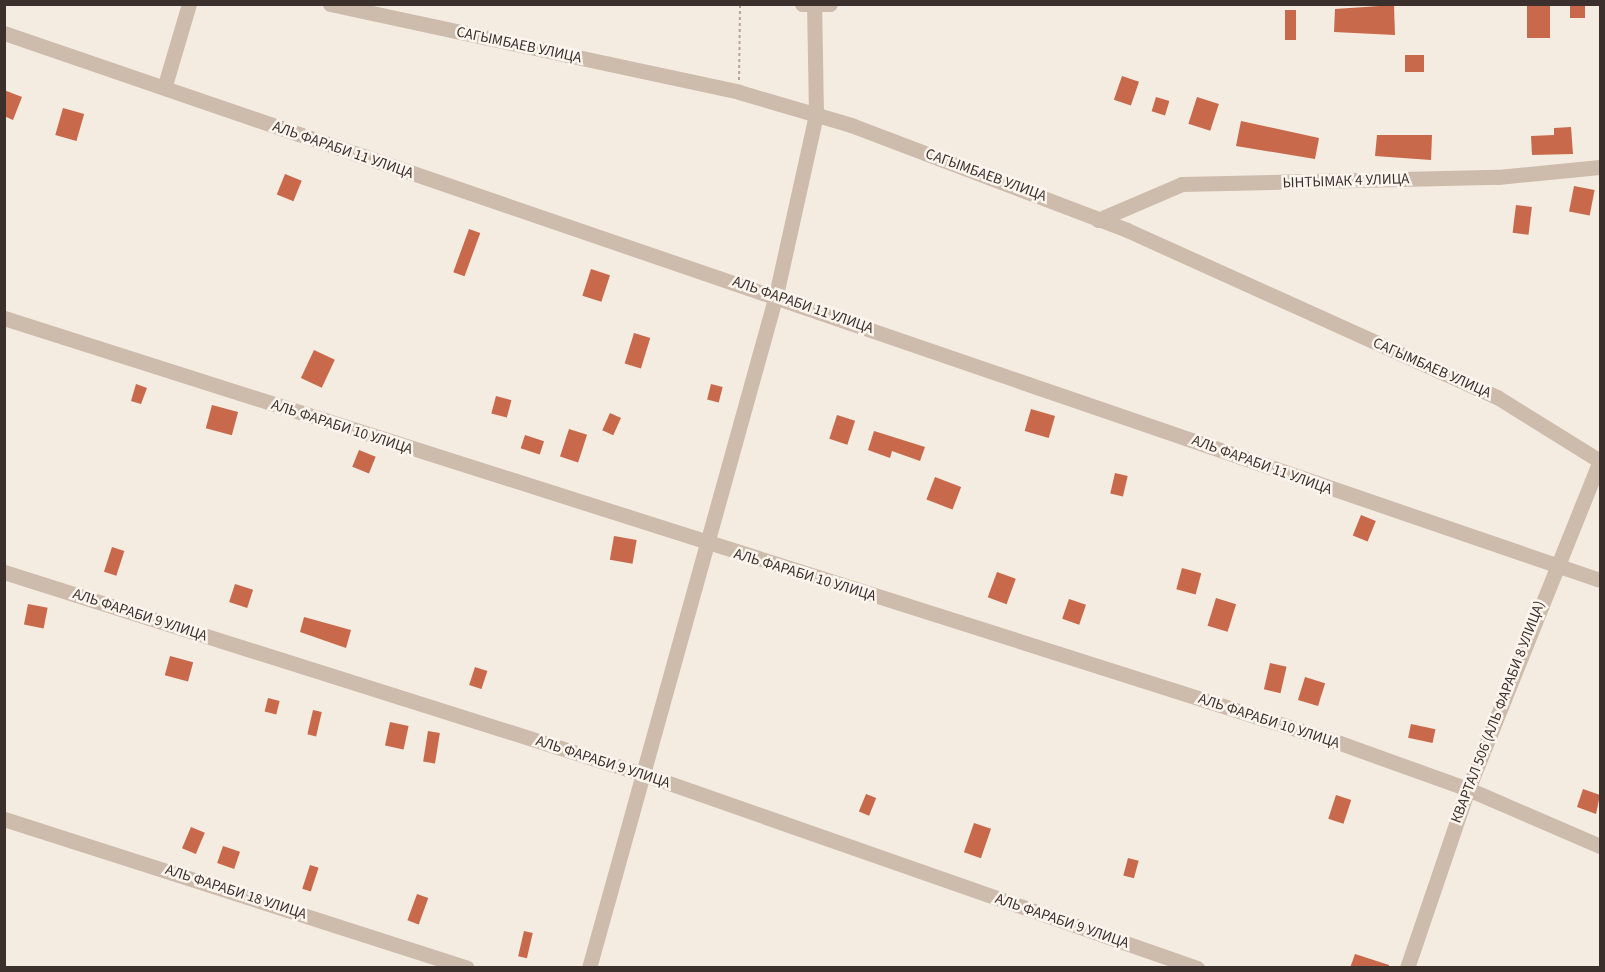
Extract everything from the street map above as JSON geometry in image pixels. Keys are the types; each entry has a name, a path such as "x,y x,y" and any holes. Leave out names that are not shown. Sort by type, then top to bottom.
{"street":[{"path":"165,85 189,4"},
{"name":"САГЫМБАЕВ УЛИЦА","path":"330,4 739,92 816,115 1041,194 1497,397 1600,461"},
{"path":"802,4 830,4"},
{"path":"589,968 646,775 776,295 816,115 814,5"},
{"name":"АЛЬ ФАРАБИ 11 УЛИЦА","path":"4,33 165,85 345,152 776,295 1600,580"},
{"name":"ЫНТЫМАК 4 УЛИЦА","path":"1098,220 1182,184 1498,177 1600,166"},
{"name":"АЛЬ ФАРАБИ 10 УЛИЦА","path":"4,318 708,544 1119,672 1468,789 1600,846"},
{"name":"КВАРТАЛ 506 (АЛЬ ФАРАБИ 8 УЛИЦА)","path":"1407,968 1468,789 1554,565 1600,461"},
{"name":"АЛЬ ФАРАБИ 9 УЛИЦА","path":"4,572 646,775 1197,968"},
{"name":"АЛЬ ФАРАБИ 18 УЛИЦА","path":"4,819 467,968"}],"path":[{"path":"739,92 740,4"}],"building":[{"path":"1527,4 1550,4 1550,38 1527,38"},
{"path":"1570,4 1585,4 1585,18 1570,18"},
{"path":"1394,5 1395,35 1334,32 1335,9"},
{"path":"1285,10 1296,10 1296,40 1285,40"},
{"path":"1405,55 1424,55 1424,72 1405,72"},
{"path":"1122,76 1139,82 1131,105 1114,100"},
{"path":"4,90 22,97 13,120 4,116"},
{"path":"1156,97 1169,101 1165,115 1152,111"},
{"path":"1197,97 1219,104 1210,131 1188,124"},
{"path":"63,108 84,114 76,141 55,135"},
{"path":"1241,121 1319,138 1315,159 1236,146"},
{"path":"1571,127 1573,154 1532,155 1531,136 1554,135 1554,128"},
{"path":"1377,135 1432,135 1431,160 1375,156"},
{"path":"285,174 302,181 293,201 277,194"},
{"path":"1574,186 1595,190 1590,216 1569,212"},
{"path":"1516,205 1532,207 1528,235 1513,233"},
{"path":"469,229 480,233 465,276 453,272"},
{"path":"591,269 610,275 601,302 582,296"},
{"path":"634,333 650,338 641,369 625,364"},
{"path":"314,350 335,360 322,388 301,378"},
{"path":"136,384 147,388 141,404 131,401"},
{"path":"711,384 723,387 719,402 707,400"},
{"path":"496,396 511,400 507,418 491,413"},
{"path":"212,405 238,412 232,435 206,428"},
{"path":"1031,409 1055,416 1049,438 1025,431"},
{"path":"610,413 621,418 613,435 602,430"},
{"path":"837,415 855,421 847,445 829,439"},
{"path":"569,429 587,435 578,462 560,457"},
{"path":"874,431 925,447 920,461 892,451 890,458 868,450"},
{"path":"525,435 544,441 540,454 521,448"},
{"path":"359,450 376,457 369,473 352,467"},
{"path":"1115,473 1128,476 1123,496 1110,493"},
{"path":"935,477 961,487 953,509 926,499"},
{"path":"1361,515 1376,521 1368,541 1353,535"},
{"path":"614,536 637,540 632,564 610,560"},
{"path":"112,547 124,551 116,576 104,572"},
{"path":"1182,568 1201,573 1196,594 1176,589"},
{"path":"997,572 1016,579 1007,604 988,597"},
{"path":"235,584 253,590 247,608 229,602"},
{"path":"1216,598 1236,604 1228,632 1208,626"},
{"path":"1069,599 1086,605 1079,625 1062,619"},
{"path":"28,604 48,608 44,628 24,625"},
{"path":"304,617 351,630 346,648 300,632"},
{"path":"170,656 193,662 188,682 165,675"},
{"path":"1270,663 1287,667 1280,693 1264,689"},
{"path":"475,667 487,671 481,689 469,685"},
{"path":"1305,677 1325,683 1318,706 1298,700"},
{"path":"268,698 280,701 276,714 265,712"},
{"path":"313,710 322,712 316,736 307,734"},
{"path":"390,722 409,726 404,749 385,745"},
{"path":"1411,724 1435,729 1433,743 1408,738"},
{"path":"428,731 440,733 435,763 423,762"},
{"path":"1583,789 1600,795 1596,814 1577,807"},
{"path":"866,794 876,798 869,816 859,812"},
{"path":"1336,795 1351,800 1343,824 1328,819"},
{"path":"974,823 991,829 981,858 964,852"},
{"path":"191,827 205,833 196,854 182,848"},
{"path":"223,846 240,852 234,869 217,863"},
{"path":"1128,858 1139,861 1134,878 1123,875"},
{"path":"310,865 319,868 311,892 302,889"},
{"path":"417,894 428,898 419,924 407,920"},
{"path":"524,931 533,933 527,958 518,956"},
{"path":"1355,954 1389,965 1389,968 1350,968"}]}
